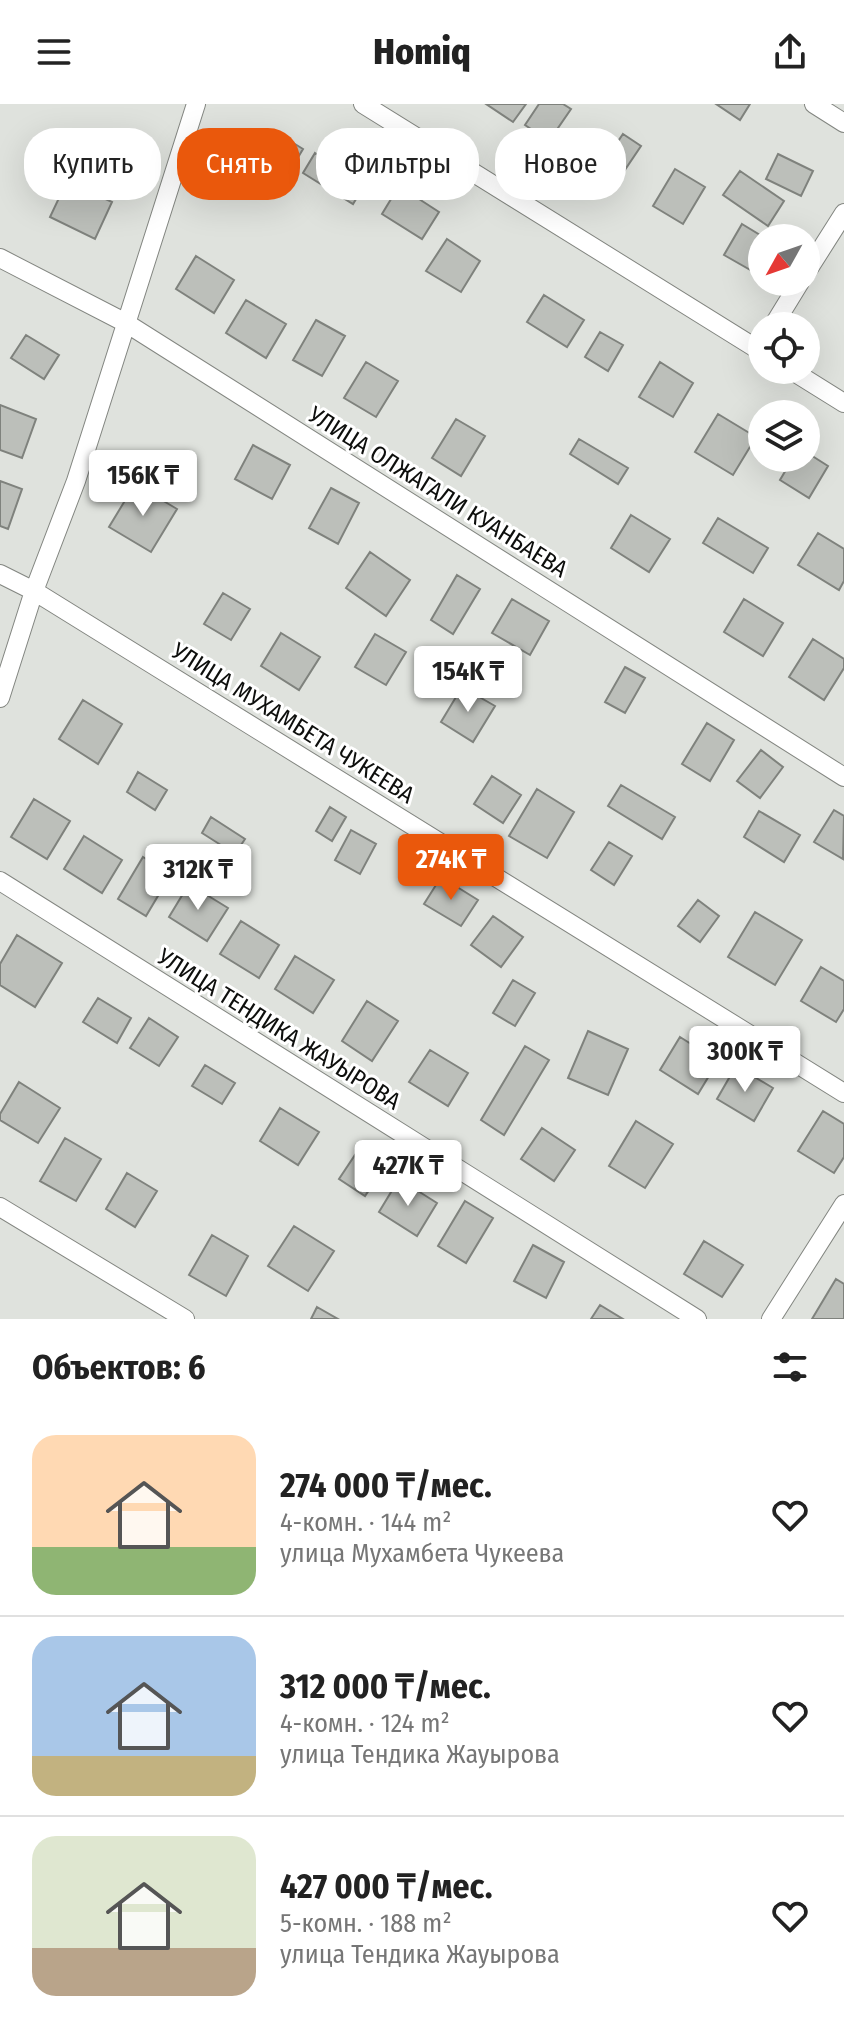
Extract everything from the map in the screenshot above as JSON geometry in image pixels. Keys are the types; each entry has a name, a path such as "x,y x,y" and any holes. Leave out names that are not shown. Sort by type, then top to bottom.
{"street":[{"path":"0,698 34,591 76,481 196,104"},
{"path":"363,104 748,340"},
{"path":"814,104 844,123"},
{"path":"820,251 844,213"},
{"name":"УЛИЦА ОЛЖАГАЛИ КУАНБАЕВА","path":"0,258 126,323 844,777"},
{"path":"813,384 844,403"},
{"name":"УЛИЦА МУХАМБЕТА ЧУКЕЕВА","path":"0,574 34,591 844,1093"},
{"name":"УЛИЦА ТЕНДИКА ЖАУЫРОВА","path":"0,881 697,1319"},
{"path":"771,1319 844,1204"},
{"path":"0,1207 185,1319"}],"building":[{"path":"486,104 526,104 513,122"},
{"path":"539,104 563,104 571,109 558,128 530,128 525,125"},
{"path":"716,104 750,104 740,120"},
{"path":"626,136 641,146 626,168"},
{"path":"315,153 316,154 316,181 303,173"},
{"path":"778,154 813,171 801,196 766,179"},
{"path":"675,169 705,187 683,224 653,206"},
{"path":"740,171 784,201 769,224 765,224 723,195"},
{"path":"58,200 112,202 95,239 50,217"},
{"path":"390,200 421,200 439,212 422,239 382,214"},
{"path":"742,224 748,228 748,269 724,255"},
{"path":"447,239 480,261 461,292 426,271"},
{"path":"196,256 234,280 214,313 176,289"},
{"path":"544,295 584,320 567,347 527,322"},
{"path":"246,300 286,324 266,358 226,333"},
{"path":"316,320 345,336 322,376 293,360"},
{"path":"600,332 623,345 608,371 585,357"},
{"path":"26,335 59,355 44,379 11,358"},
{"path":"366,362 398,381 376,417 344,398"},
{"path":"660,362 693,383 673,417 639,397"},
{"path":"0,405 36,419 22,458 0,450"},
{"path":"718,414 748,432 748,450 733,475 695,452"},
{"path":"456,419 485,436 461,476 432,458"},
{"path":"579,439 628,468 618,484 570,454"},
{"path":"253,445 290,465 272,499 235,479"},
{"path":"820,461 828,466 809,498 780,480 785,472 820,472"},
{"path":"0,481 22,489 8,529 0,526"},
{"path":"135,484 177,509 151,552 109,527"},
{"path":"331,488 359,503 338,544 309,528"},
{"path":"631,515 670,539 649,572 611,548"},
{"path":"718,518 768,548 753,573 703,543"},
{"path":"818,533 844,549 844,581 839,590 798,565"},
{"path":"370,552 410,580 386,616 346,588"},
{"path":"457,575 480,589 453,634 431,620"},
{"path":"223,593 250,609 231,640 204,624"},
{"path":"512,599 549,621 530,655 492,633"},
{"path":"744,599 783,623 763,656 724,632"},
{"path":"281,633 320,657 299,690 261,666"},
{"path":"375,634 406,652 386,685 355,667"},
{"path":"813,639 844,659 844,668 824,700 789,677"},
{"path":"625,667 645,678 625,713 605,702"},
{"path":"462,687 495,706 473,742 441,722"},
{"path":"83,700 122,724 98,764 59,739"},
{"path":"707,723 734,740 710,781 682,764"},
{"path":"761,750 783,767 760,798 737,781"},
{"path":"138,772 167,790 155,810 127,792"},
{"path":"492,776 521,795 503,823 474,804"},
{"path":"621,785 675,817 662,839 608,806"},
{"path":"537,789 574,812 547,858 509,836"},
{"path":"34,799 70,821 47,859 11,837"},
{"path":"330,807 346,817 332,841 316,831"},
{"path":"834,810 844,816 843,859 814,842"},
{"path":"759,811 800,835 784,862 744,837"},
{"path":"211,817 245,839 235,854 202,833"},
{"path":"351,830 376,844 360,874 335,860"},
{"path":"84,836 122,860 102,893 64,869"},
{"path":"609,842 632,856 614,885 591,870"},
{"path":"143,857 171,874 146,916 118,899"},
{"path":"441,877 478,900 461,926 424,904"},
{"path":"189,884 228,908 207,941 169,917"},
{"path":"698,900 719,916 700,942 678,926"},
{"path":"755,912 802,940 775,985 728,957"},
{"path":"493,916 523,937 501,967 471,945"},
{"path":"241,921 279,945 259,978 220,954"},
{"path":"17,935 62,963 35,1007 0,985 0,964"},
{"path":"295,956 334,980 313,1013 275,989"},
{"path":"821,967 844,981 844,1009 836,1022 801,1001"},
{"path":"513,980 535,993 515,1026 493,1013"},
{"path":"98,998 131,1018 117,1043 83,1022"},
{"path":"367,1001 398,1021 372,1061 342,1041"},
{"path":"149,1018 178,1037 159,1066 130,1048"},
{"path":"588,1031 628,1049 608,1095 568,1078"},
{"path":"680,1037 718,1061 698,1094 660,1070"},
{"path":"525,1046 549,1060 504,1135 481,1120"},
{"path":"430,1050 468,1073 448,1106 409,1082"},
{"path":"205,1065 235,1083 222,1104 192,1086"},
{"path":"736,1066 773,1088 754,1121 717,1099"},
{"path":"19,1082 60,1108 38,1143 0,1120 0,1114"},
{"path":"280,1108 319,1132 298,1165 260,1141"},
{"path":"823,1111 844,1124 844,1157 834,1173 798,1151"},
{"path":"636,1121 673,1144 645,1188 609,1166"},
{"path":"542,1128 575,1150 554,1181 521,1159"},
{"path":"65,1138 101,1159 76,1201 40,1181"},
{"path":"355,1155 381,1172 365,1196 339,1179"},
{"path":"127,1173 157,1191 135,1227 106,1209"},
{"path":"399,1179 437,1203 417,1236 379,1212"},
{"path":"465,1201 493,1218 466,1263 438,1246"},
{"path":"294,1226 334,1251 308,1291 268,1266"},
{"path":"212,1235 248,1256 226,1296 189,1275"},
{"path":"704,1241 743,1265 722,1297 684,1274"},
{"path":"533,1245 564,1262 546,1298 514,1281"},
{"path":"836,1279 844,1284 844,1319 812,1319"},
{"path":"600,1305 623,1319 591,1319"},
{"path":"317,1307 338,1319 311,1319"}]}
